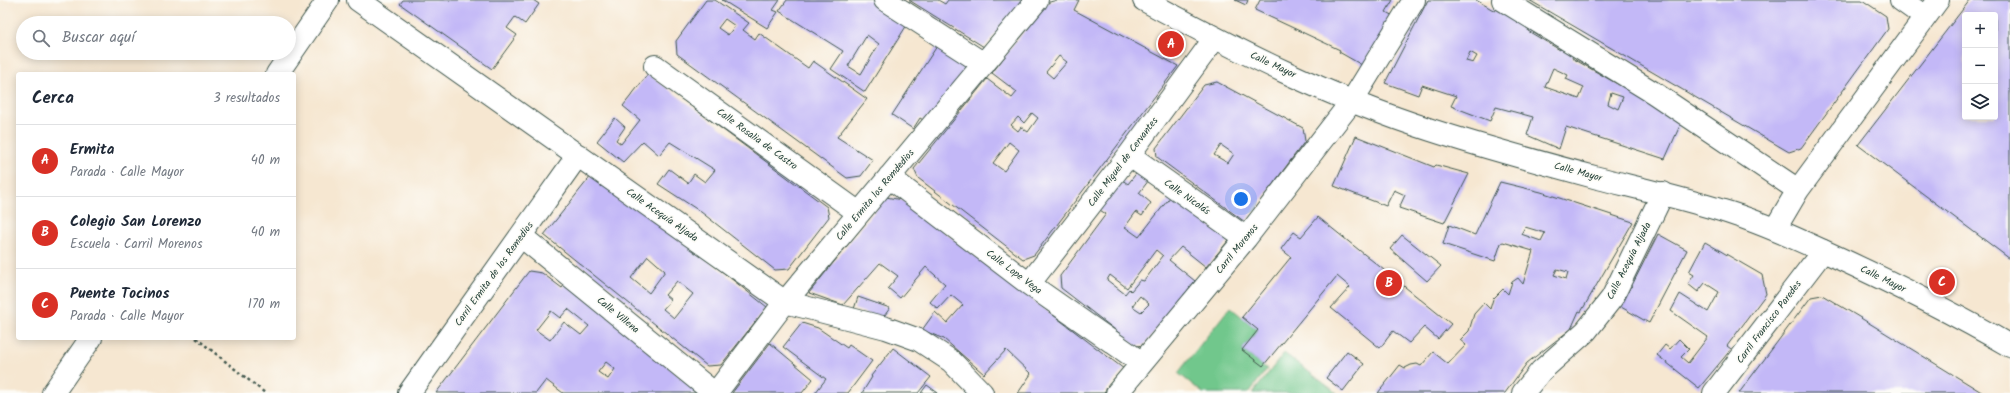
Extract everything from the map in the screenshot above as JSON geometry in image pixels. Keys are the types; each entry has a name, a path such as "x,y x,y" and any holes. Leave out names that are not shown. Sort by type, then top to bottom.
{"street":[{"path":"296,46 328,0"},
{"path":"885,0 984,64"},
{"name":"Calle Ermita los Remdedios","path":"715,393 785,302 1037,0"},
{"name":"Calle Mayor","path":"1144,0 1215,38 1352,101 1431,130 1591,176 1663,193 1730,213 1775,229 1926,300 2010,346"},
{"name":"Carril Morenos","path":"1117,393 1246,238 1352,101 1414,0"},
{"path":"1503,0 1654,93 1798,190"},
{"path":"1900,0 1925,17"},
{"path":"1775,229 1798,190 1938,0"},
{"name":"Calle Acequía Aljada","path":"371,3 578,155 785,302 886,328 919,340 950,360 982,393"},
{"name":"Calle Miguel de Cervantes","path":"1029,284 1129,156 1215,38"},
{"path":"277,72 286,60"},
{"name":"Calle Rosalia de Castro","path":"655,66 859,213"},
{"name":"Carril Ermita de los Remedios","path":"408,393 578,155"},
{"name":"Calle Nicolás","path":"1129,156 1246,238"},
{"name":"Calle Lope Vega","path":"889,177 1029,284 1142,363"},
{"name":"Calle Acequía Aljada","path":"1523,393 1541,371 1586,331 1612,298 1663,193"},
{"name":"Calle Villena","path":"521,236 715,393"},
{"name":"Carril Francisco Paredes","path":"1714,393 1823,251"},
{"path":"53,393 90,340"}],"path":[{"path":"199,340 265,393"}],"green space":[{"path":"1230,307 1258,330 1242,350 1267,369 1249,393 1203,393 1178,373"},
{"path":"1284,353 1337,393 1253,393"}],"building":[{"path":"403,0 533,0 539,4 525,24 515,17 507,28 517,35 492,69 400,4"},
{"path":"706,0 715,0 749,23 743,30 755,39 759,33 808,68 813,61 867,99 837,137 873,160 861,176 847,178 677,54 676,41","holes":["725,19 735,26 728,35 718,28"]},
{"path":"722,0 780,0 773,10 778,12 767,28"},
{"path":"787,0 879,0 910,20 865,92 831,69 843,51 779,11","holes":["867,35 879,44 861,74 848,66"]},
{"path":"909,0 938,0 945,4 948,0 1024,0 984,47"},
{"path":"1057,0 1079,0 1074,10 1178,66 1034,255 1023,259 918,178 914,169 987,79 1012,98 1017,92 992,73 1046,3","holes":["1059,56 1067,62 1053,78 1046,72","1032,113 1038,118 1028,132 1021,127 1018,131 1011,125 1018,117 1024,123","1009,142 1019,150 1004,171 993,163"]},
{"path":"1235,0 1248,0 1246,5"},
{"path":"1260,0 1393,0 1386,12 1395,17 1369,69 1339,52 1340,50 1255,10"},
{"path":"1428,0 1476,0 1495,11 1498,7 1530,27 1528,31 1560,50 1561,48 1574,52 1572,58 1682,121 1665,159 1566,127 1559,149 1527,135 1533,117 1496,107 1490,121 1451,106 1456,96 1422,85 1418,95 1385,83","holes":["1470,52 1477,56 1473,63 1466,61","1553,68 1568,75 1566,79 1584,87 1579,99 1545,87","1611,93 1623,97 1618,109 1608,104"]},
{"path":"1529,0 1862,0 1886,16 1888,29 1801,148 1789,152"},
{"path":"1970,0 2010,0 2010,259 1858,145"},
{"path":"941,40 973,60 928,123 920,118 913,129 892,115"},
{"path":"648,74 827,207 829,217 789,269 775,270 701,212 658,184 669,169 688,183 694,174 705,182 715,170 670,142 659,155 643,141 623,162 597,141 615,118 625,127 616,140 621,144 640,120 623,106"},
{"path":"1217,82 1303,128 1305,141 1245,222 1157,157 1156,148 1204,85","holes":["1221,145 1234,154 1228,163 1214,155"]},
{"path":"1356,136 1434,167 1436,165 1469,174 1444,223 1399,208 1405,195 1394,190 1386,206 1334,186"},
{"path":"595,171 767,307 721,365 707,366 544,235","holes":["648,256 665,271 649,293 631,278","677,281 693,294 674,318 663,309 671,300 665,295"]},
{"path":"1138,171 1149,180 1139,193 1151,203 1142,216 1136,212 1125,227 1139,237 1171,196 1229,240 1206,267 1181,247 1169,260 1195,281 1144,345 1136,346 1061,288 1060,276 1106,214 1095,207 1118,177 1128,184","holes":["1156,250 1163,256 1144,281 1140,280 1131,291 1129,289 1125,294 1107,280 1110,275 1127,288","1140,296 1149,304 1141,312 1132,306"]},
{"path":"1500,182 1541,192 1633,222 1581,312 1579,311 1571,329 1527,363 1505,393 1378,393 1400,365 1405,368 1417,364 1421,366 1433,352 1448,364 1466,345 1460,340 1469,331 1474,314 1484,303 1490,309 1493,299 1503,289 1508,294 1512,282 1518,278 1523,284 1533,251 1503,242 1501,243 1495,261 1443,244 1449,225 1475,235","holes":["1525,227 1545,233 1541,241 1521,234","1557,269 1568,272 1566,279 1554,275"]},
{"path":"886,197 902,200 1124,369 1104,393 1018,393 1031,374 1006,350 984,374 944,339 922,330 935,312 947,323 963,305 951,295 938,309 930,302 945,284 926,267 900,298 888,288 898,276 880,263 843,305 809,293"},
{"path":"1318,217 1451,324 1438,339 1424,327 1409,343 1393,331 1380,348 1331,308 1350,287 1337,276 1263,366 1242,350 1258,330 1242,317 1291,257 1281,249 1294,232 1301,237"},
{"path":"1658,234 1687,250 1649,323 1621,307"},
{"path":"1402,235 1441,266 1427,281 1390,249"},
{"path":"1705,242 1762,275 1766,294 1727,346 1731,349 1699,388 1657,355 1665,345 1670,349 1679,339 1689,349 1681,357 1688,363 1708,337 1671,311 1680,294 1708,312 1719,292 1705,283 1698,292 1688,284 1694,275 1689,272"},
{"path":"529,271 542,273 562,288 568,280 699,393 563,393 546,380 536,393 436,393","holes":["568,309 589,326 581,335 564,322 550,340 536,330 551,311 560,318","606,362 615,369 608,379 598,372"]},
{"path":"1822,295 1983,393 1739,393 1811,297"},
{"path":"858,297 890,308 882,319 854,309"},
{"path":"802,323 818,328 847,348 849,345 872,361 848,393 815,393 826,379 783,347"},
{"path":"770,343 813,379 802,393 732,393"},
{"path":"893,348 931,377 918,393 862,393 872,377 871,376"},
{"path":"1347,351 1364,364 1343,391 1326,378"},
{"path":"927,385 938,393 921,393"}],"place":[{"name":"Ermita","path":"1171,44"},
{"name":"Puente Tocinos","path":"1942,282"},
{"name":"Colegio San Lorenzo","path":"1389,283"}]}
